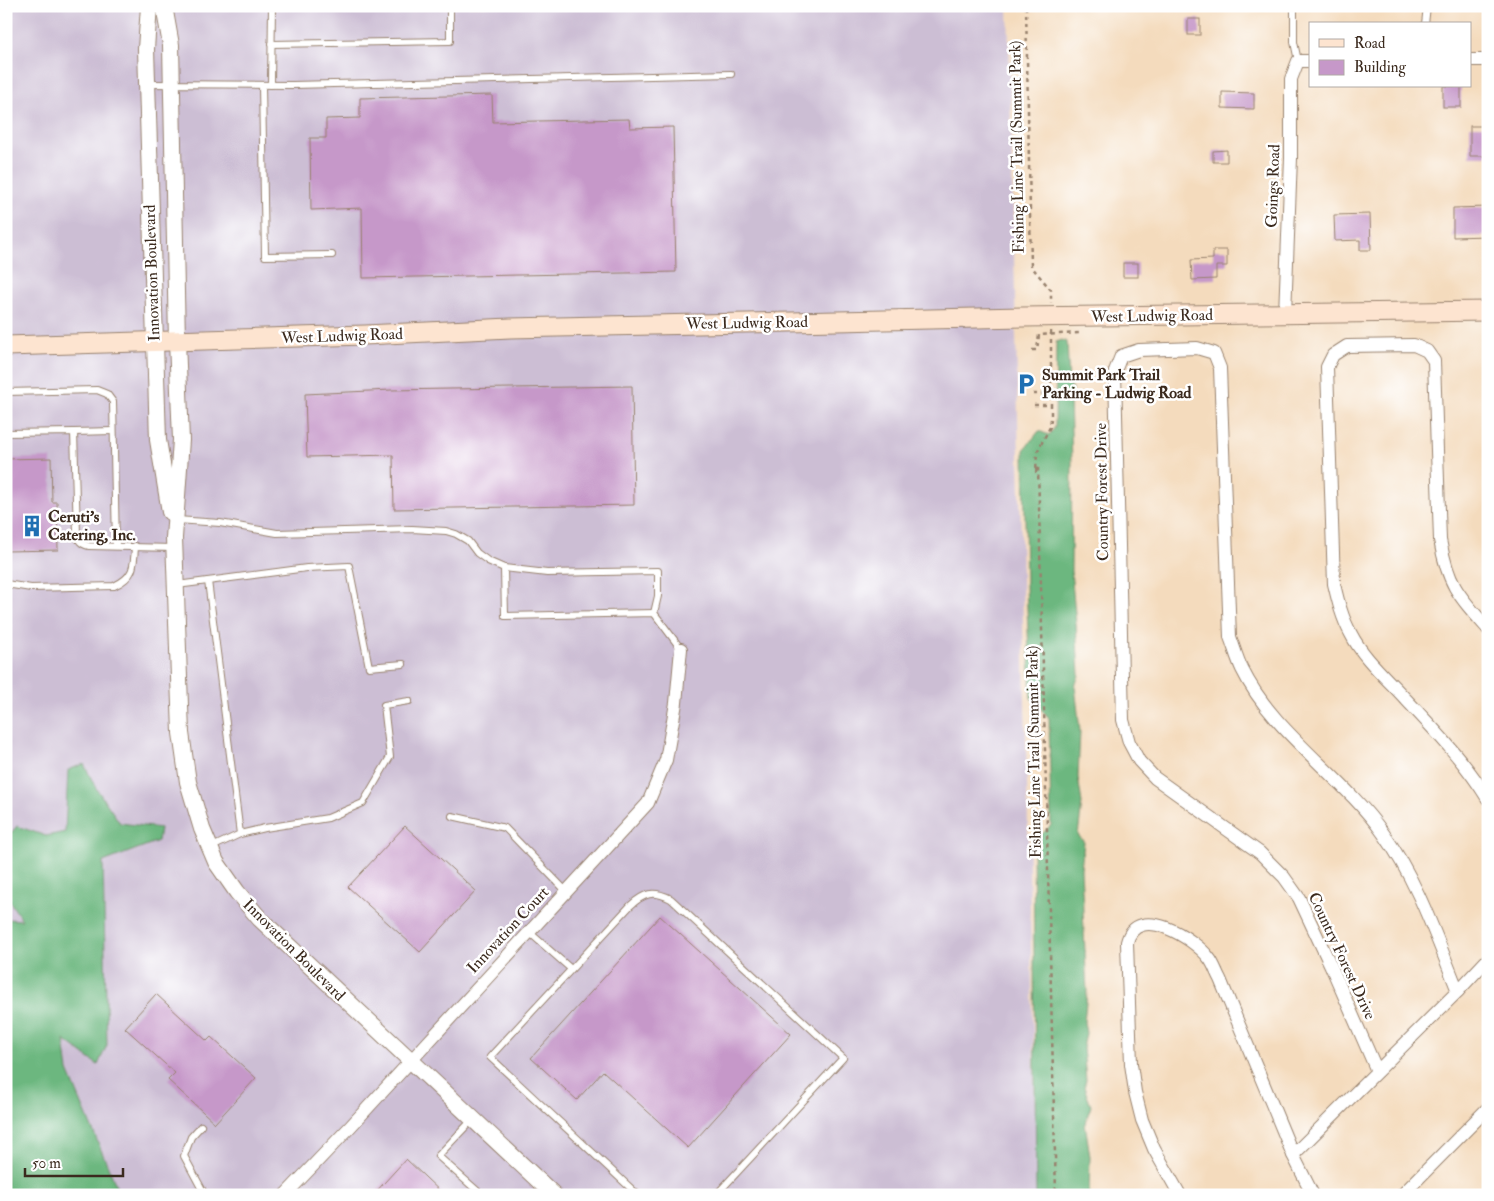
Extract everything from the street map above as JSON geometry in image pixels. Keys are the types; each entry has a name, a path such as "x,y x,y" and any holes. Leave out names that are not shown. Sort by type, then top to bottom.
{"main road":[{"name":"West Ludwig Road","path":"6,346 365,335 510,328 1023,317 1488,311"}],"street":[{"name":"Innovation Boulevard","path":"149,6 146,49 158,440 174,543 181,733 188,782 202,829 216,862 237,892 260,919 295,954 554,1195"},
{"name":"Innovation Boulevard","path":"164,6 171,45 181,440 174,543"},
{"name":"Goings Road","path":"1285,314 1291,158 1291,79 1304,60"},
{"path":"1472,60 1488,60"},
{"path":"1488,628 1460,597 1452,584 1444,564 1440,540 1434,361 1427,350 1414,345 1347,346 1333,355 1327,367 1334,584 1340,608 1351,636 1374,666 1475,778 1488,799"},
{"name":"Country Forest Drive","path":"1377,1071 1332,966 1300,898 1260,852 1155,778 1139,761 1129,742 1123,720 1115,381 1115,371 1121,356 1138,350 1197,348 1214,353 1220,368 1230,637 1242,669 1270,712 1367,812 1383,833 1416,889 1458,991"},
{"name":"Innovation Court","path":"285,1195 648,803 666,760 676,703 682,649"},
{"path":"1180,1195 1154,1149 1142,1120 1131,1064 1127,942 1129,933 1138,926 1147,923 1161,925 1184,937 1209,958 1220,979 1293,1155 1313,1195"},
{"path":"1293,1155 1488,959"},
{"path":"1402,1195 1488,1108"}],"lane":[{"path":"271,85 272,6"},
{"path":"271,44 450,40 450,6"},
{"path":"1294,6 1294,42 1304,60"},
{"path":"1425,22 1427,6"},
{"path":"147,84 271,85 731,74"},
{"path":"262,85 265,256 332,255"},
{"path":"6,392 97,390 107,394 113,402 116,546"},
{"path":"6,433 113,431"},
{"path":"74,432 78,540 83,545 89,546 135,546 174,543"},
{"path":"176,520 220,524 277,533 412,529 446,531 468,541 477,553 488,561 504,568 548,573 658,572 658,596 654,613"},
{"path":"6,584 31,588 114,586 123,582 131,573 134,563 135,546"},
{"path":"176,585 307,568 349,566 369,667 404,664"},
{"path":"504,568 505,616 654,613"},
{"path":"208,581 240,834"},
{"path":"654,613 682,649"},
{"path":"210,848 240,834 264,828 328,818 363,803 390,757 384,705 408,701"},
{"path":"452,816 505,828 566,891"},
{"path":"638,1195 490,1057 638,898 650,893 661,894 671,899 843,1058 716,1195"},
{"path":"528,932 571,969"},
{"path":"473,1118 438,1156 482,1195"},
{"path":"201,1126 191,1137 184,1156 205,1195"}],"path":[{"name":"Fishing Line Trail (Summit Park)","path":"1026,6 1032,266 1051,290 1051,310"},
{"name":"Fishing Line Trail (Summit Park)","path":"1051,324 1052,405 1050,427 1037,452 1036,472 1038,466 1056,1195"},
{"path":"1032,350 1037,350 1039,335 1051,335"},
{"path":"1033,394 1044,394"},
{"path":"1034,406 1052,405"}],"shaded area":[{"path":"6,6 1008,6 1037,1195 6,1195"}],"green space":[{"path":"1062,340 1067,342 1069,384 1072,390 1070,398 1072,463 1071,571 1079,675 1075,686 1080,731 1078,777 1082,803 1078,835 1084,842 1081,869 1087,993 1084,1022 1086,1033 1083,1048 1086,1080 1084,1087 1091,1106 1085,1123 1090,1157 1089,1195 1036,1195 1033,843 1051,825 1049,718 1031,698 1026,586 1024,450 1039,431 1049,435 1055,427 1056,342"},
{"path":"84,764 96,788 120,823 160,828 158,841 103,862 107,1045 98,1065 64,1040 68,1071 120,1195 45,1195 43,1192 6,1195 6,919 22,920 6,896 6,839 17,826 46,836 65,832 68,770"}],"building":[{"path":"1188,19 1200,19 1200,35 1188,35"},
{"path":"1443,88 1461,88 1461,107 1443,107"},
{"path":"1222,92 1254,93 1254,109 1222,108"},
{"path":"492,95 493,122 629,119 630,128 673,127 676,272 363,278 362,208 311,210 310,138 326,138 326,119 360,118 360,98"},
{"path":"1470,126 1488,126 1488,156 1470,156"},
{"path":"1227,150 1227,162 1213,162 1213,151"},
{"path":"1488,207 1488,236 1453,237 1453,208"},
{"path":"1370,214 1371,250 1360,250 1360,240 1335,241 1334,215"},
{"path":"1213,250 1227,250 1227,266 1216,266 1216,279 1192,280 1191,260 1213,259"},
{"path":"1123,263 1138,263 1138,277 1123,277"},
{"path":"632,386 634,505 394,509 393,455 307,457 305,394 391,390"},
{"name":"Ceruti's Catering, Inc.","path":"51,458 52,502 57,502 58,550 6,551 6,459"},
{"path":"405,826 476,891 420,952 348,887"},
{"path":"660,916 791,1034 688,1148 603,1071 577,1100 531,1058"},
{"path":"156,994 207,1041 211,1037 256,1078 215,1123 168,1080 175,1073 125,1028"},
{"path":"406,1159 444,1195 373,1195"}],"place":[{"name":"Summit Park Trail Parking - Ludwig Road","path":"1026,384"},
{"name":"Ceruti's Catering, Inc.","path":"32,526"}]}
